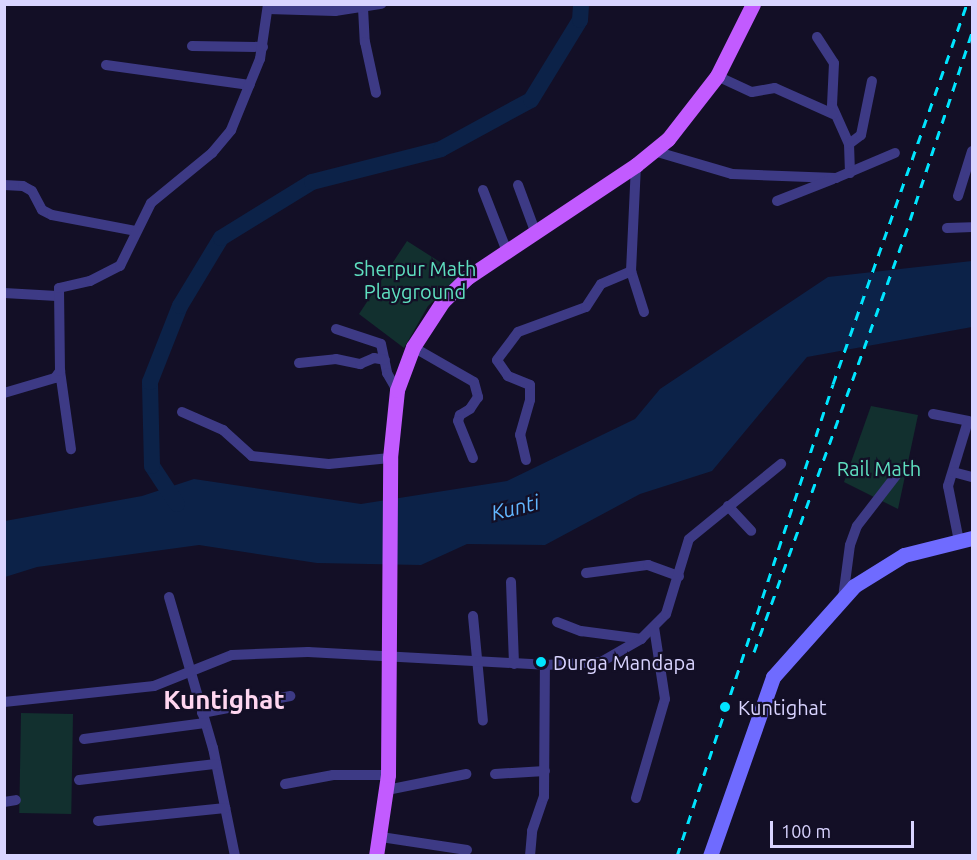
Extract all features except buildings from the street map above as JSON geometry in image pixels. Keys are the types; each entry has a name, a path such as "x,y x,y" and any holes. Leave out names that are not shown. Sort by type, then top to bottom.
{"main road":[{"path":"376,855 381,837 388,782 392,583 390,458 397,390 413,347 455,287 506,249 636,165 683,123 717,76 753,4"},
{"path":"710,855 773,677 854,586 904,555 966,539"}],"street":[{"path":"71,450 60,371 57,296 62,285 90,281 120,266 152,203 224,142 250,85 263,47 268,7 311,12 363,8 381,4"},
{"path":"363,8 365,42 376,93"},
{"path":"817,37 834,63 833,114 849,144 850,173"},
{"path":"192,46 263,47"},
{"path":"106,65 250,85"},
{"path":"717,76 752,92 775,88 833,114"},
{"path":"849,144 861,135 872,81"},
{"path":"654,151 716,172 740,176 836,178"},
{"path":"777,201 895,153"},
{"path":"958,196 972,156"},
{"path":"636,165 631,271 645,312"},
{"path":"4,185 23,186 32,191 42,210 52,215 136,231"},
{"path":"518,185 535,231"},
{"path":"483,190 506,249"},
{"path":"947,228 972,227"},
{"path":"526,460 520,435 531,400 530,386 508,376 499,366 499,357 518,332 586,307 601,284 631,271"},
{"path":"4,293 57,296"},
{"path":"336,329 381,344 387,373 397,390"},
{"path":"413,347 474,382 478,397 470,409 460,414 458,421 473,458"},
{"path":"299,363 385,360"},
{"path":"4,393 46,382 60,371"},
{"path":"182,412 223,430 252,456 329,464 390,458"},
{"path":"933,414 968,421 948,492 966,539"},
{"path":"4,702 154,686 231,655 318,652 391,659 476,660 545,666 601,662 641,639 654,627 672,600 689,539 781,464"},
{"path":"953,472 972,477"},
{"path":"843,599 850,545 857,526 898,473"},
{"path":"728,506 751,531"},
{"path":"586,573 648,565 679,576"},
{"path":"511,582 514,664"},
{"path":"169,597 188,672 204,718 216,764 234,855"},
{"path":"473,616 483,721"},
{"path":"556,622 581,631 641,639"},
{"path":"636,798 665,699 654,627"},
{"path":"530,855 532,831 543,805 545,666"},
{"path":"84,739 204,718 290,696"},
{"path":"79,780 216,764"},
{"path":"495,774 545,771"},
{"path":"285,784 333,775 388,782 466,774"},
{"path":"98,821 225,808"},
{"path":"381,837 467,850"}],"green space":[{"name":"Sherpur Math Playground","path":"407,241 462,276 428,306 404,348 359,314"},
{"name":"Rail Math","path":"871,406 918,415 898,509 844,482"},
{"path":"21,713 73,714 71,814 19,813"}],"water":[{"name":"Kunti","path":"972,261 972,327 807,357 712,471 640,494 545,545 467,544 421,565 317,563 199,545 37,567 5,577 5,521 142,496 194,479 361,504 507,481 635,419 660,389 828,277"}],"waterway":[{"path":"177,504 152,466 150,382 180,306 221,238 312,182 441,149 531,100 580,20 581,4"}],"railway":[{"path":"677,856 833,384 967,4"},
{"path":"754,652 910,220 972,32"}],"place":[{"name":"Durga Mandapa","path":"541,662"},
{"name":"Kuntighat","path":"725,707"}],"district":[{"name":"Kuntighat","path":"224,700"}]}
